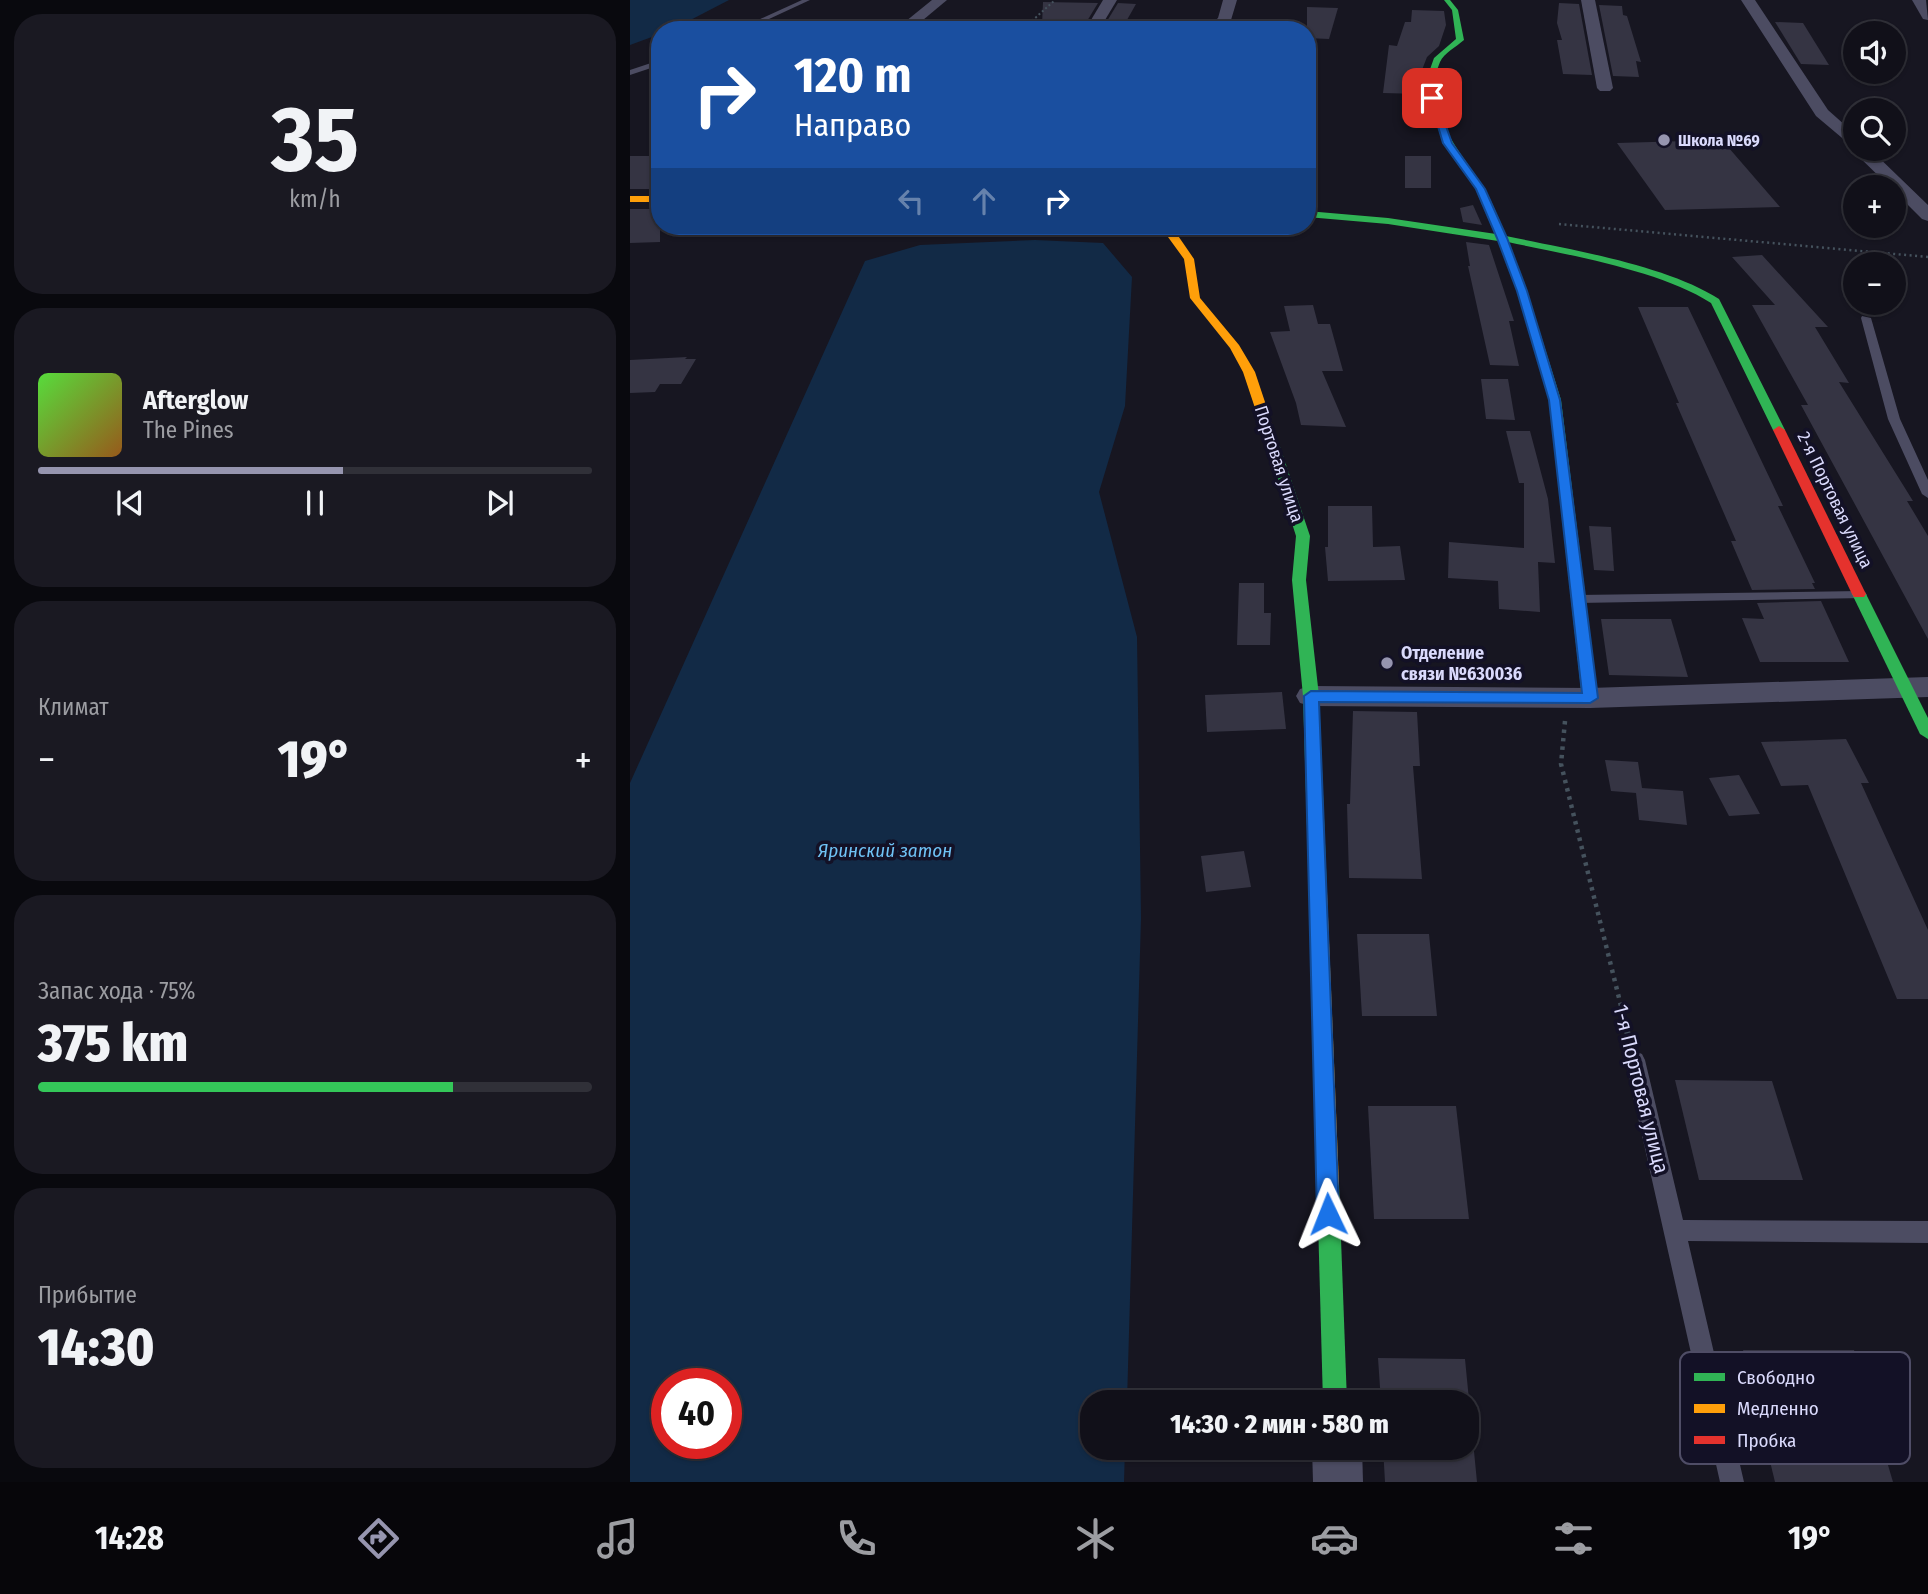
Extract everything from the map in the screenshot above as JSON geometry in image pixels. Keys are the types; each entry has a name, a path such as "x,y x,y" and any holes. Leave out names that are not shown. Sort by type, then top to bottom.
{"street":[{"path":"913,21 940,0"},
{"path":"1097,21 1110,0"},
{"path":"1223,21 1230,0"},
{"path":"1447,0 1455,10 1460,40 1438,58 1432,75 1432,98 1447,143 1480,189 1502,238 1522,291 1555,400 1578,599 1582,698"},
{"path":"1588,0 1605,88"},
{"path":"1748,0 1822,113 1843,132"},
{"path":"1919,0 1928,16"},
{"path":"1873,161 1928,215"},
{"path":"630,199 651,200"},
{"path":"1316,215 1421,224 1502,238"},
{"name":"Портовая улица","path":"1173,235 1189,259 1195,298 1235,347 1249,372 1303,536 1298,580 1311,696 1335,1390"},
{"name":"2-я Портовая улица","path":"1502,238 1597,258 1700,289 1715,301 1860,595 1916,688 1928,734"},
{"path":"1311,696 1582,698 1916,688"},
{"path":"1337,1460 1338,1482"}],"lane":[{"path":"759,21 807,0"},
{"path":"630,73 651,65"},
{"path":"1866,318 1894,419 1928,495"},
{"path":"1578,599 1860,595"},
{"name":"1-я Портовая улица","path":"1634,1060 1703,1352"},
{"path":"1676,1230 1928,1232"},
{"name":"1-я Портовая улица","path":"1728,1464 1732,1482"}],"path":[{"path":"1032,21 1055,0"},
{"path":"1493,218 1928,257"},
{"name":"1-я Портовая улица","path":"1582,698 1564,724 1561,764 1634,1060"}],"water":[{"path":"630,0 729,0 688,21 651,21 651,37 630,45"},
{"name":"Яринский затон","path":"1035,240 1103,243 1132,277 1125,406 1099,492 1137,637 1141,918 1127,1390 1080,1390 1080,1460 1125,1460 1124,1482 630,1482 630,783 865,261 920,245"}],"building":[{"path":"1043,2 1098,3 1087,21 1042,21"},
{"path":"1118,3 1136,4 1126,21 1107,21"},
{"path":"1559,3 1579,4 1592,75 1563,74 1557,40 1562,40 1557,23"},
{"path":"1599,5 1622,6 1641,62 1636,61 1639,77 1613,76"},
{"path":"1307,7 1338,8 1329,39 1316,38 1316,21 1307,21"},
{"path":"1412,10 1444,11 1446,25 1439,46 1427,57 1420,75 1420,94 1383,93 1389,45 1397,46 1405,22 1411,22"},
{"path":"1775,22 1803,23 1829,65 1801,64"},
{"path":"1722,140 1780,207 1665,210 1617,143"},
{"path":"630,156 651,156 651,189 630,189"},
{"path":"1405,156 1431,156 1431,188 1405,188"},
{"path":"1473,205 1482,225 1463,222 1460,208"},
{"path":"630,209 651,209 651,235 660,235 660,242 630,243"},
{"path":"1466,242 1489,245 1514,321 1509,321 1519,366 1490,365 1468,266"},
{"path":"1762,255 1828,327 1815,327 1849,383 1839,382 1913,501 1907,501 1928,536 1928,639 1801,405 1808,405 1752,305 1775,305 1732,257"},
{"path":"1313,305 1318,324 1330,324 1343,371 1322,371 1346,427 1301,425 1296,403 1270,332 1290,331 1284,306"},
{"path":"1638,307 1688,307 1783,506 1778,506 1815,583 1812,583 1815,589 1752,590 1731,541 1736,541"},
{"path":"687,357 685,359 696,359 681,384 660,384 655,392 630,393 630,360"},
{"path":"1481,379 1508,379 1515,420 1486,419"},
{"path":"1506,431 1530,431 1548,499 1555,563 1538,562 1540,612 1499,609 1498,581 1448,578 1449,542 1524,548 1524,483 1519,483"},
{"path":"1328,506 1372,506 1373,547 1400,546 1405,580 1328,581 1325,547 1328,547"},
{"path":"1589,526 1611,527 1614,571 1594,570"},
{"path":"1239,583 1264,583 1264,613 1271,613 1270,645 1237,645"},
{"path":"1821,601 1849,662 1760,662 1742,618 1764,619 1757,603"},
{"path":"1601,619 1671,619 1688,677 1609,675"},
{"path":"1282,692 1286,729 1207,732 1205,695"},
{"path":"1353,711 1417,712 1420,766 1413,766 1422,879 1349,878 1347,804 1350,804"},
{"path":"1846,739 1869,783 1861,783 1928,930 1928,999 1897,999 1808,785 1781,786 1761,742"},
{"path":"1605,760 1638,762 1642,788 1683,791 1687,825 1639,820 1636,793 1611,791"},
{"path":"1739,775 1760,814 1729,816 1709,778"},
{"path":"1244,851 1251,887 1206,892 1201,856"},
{"path":"1357,934 1429,934 1437,1016 1362,1016"},
{"path":"1675,1080 1772,1081 1803,1180 1699,1180"},
{"path":"1368,1106 1456,1106 1469,1219 1374,1219"},
{"path":"1743,1350 1855,1352 1743,1352"},
{"path":"1378,1358 1465,1359 1468,1390 1380,1390"},
{"path":"1384,1460 1475,1460 1477,1482 1385,1482"},
{"path":"1771,1464 1888,1464 1893,1482 1775,1482"}],"traffic: fast":[{"path":"1447,0 1455,10 1460,40 1438,58 1432,75 1432,98 1447,143 1480,189 1502,238 1522,291 1555,400 1590,698"},
{"path":"1316,215 1428,226 1547,247 1672,280 1705,294 1715,301 1779,430"},
{"path":"1268,429 1303,536 1299,580 1311,696 1318,892"},
{"path":"1859,594 1928,734"},
{"path":"1328,1184 1335,1390"}],"traffic: slow":[{"path":"630,199 651,199"},
{"path":"1173,235 1189,259 1195,298 1235,347 1249,372 1268,429"},
{"path":"1318,892 1328,1184"}],"traffic: jam":[{"path":"1779,430 1859,594"}],"place":[{"name":"Школа №69","path":"1664,140"},
{"name":"Отделение связи №630036","path":"1387,663"}],"route":[{"path":"1328,1214 1311,696 1590,698 1555,400 1522,291 1502,238 1480,189 1447,143 1432,98"}]}
